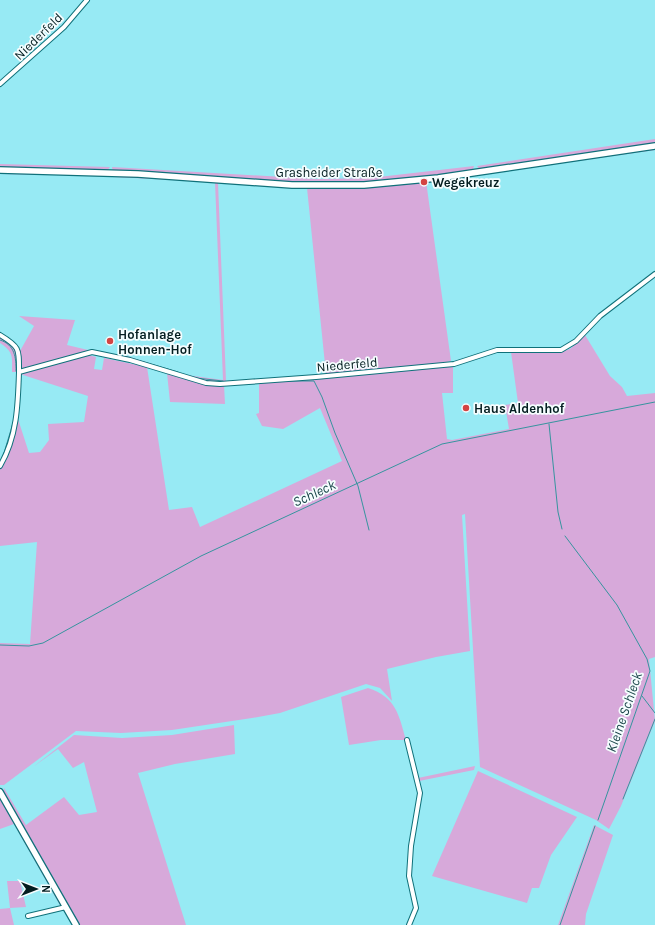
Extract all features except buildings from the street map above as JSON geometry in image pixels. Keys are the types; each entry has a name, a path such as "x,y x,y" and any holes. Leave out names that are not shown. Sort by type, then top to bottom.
{"street":[{"name":"Niederfeld","path":"0,84 64,27 87,0"},
{"name":"Grasheider Straße","path":"0,170 138,174 292,185 364,185 438,178 655,146"},
{"name":"Niederfeld","path":"20,372 92,352 130,360 206,383 220,384 316,377 454,364 497,350 560,350 576,341 600,316 655,274"},
{"path":"0,335 14,344 19,353 20,372 18,414 5,457 0,466"},
{"path":"407,740 420,792 409,876 416,908 409,925"},
{"path":"0,792 76,925"},
{"path":"28,916 66,907"}],"shaded area":[{"path":"655,139 655,144 480,170 477,166"},
{"path":"655,148 655,150 429,182 429,181"},
{"path":"0,164 110,167 107,171 0,169"},
{"path":"474,166 472,172 377,183 298,184 113,172 112,167 318,179 370,178"},
{"path":"0,172 109,175 111,176 1,174"},
{"path":"114,175 278,186 426,181 451,361 326,374 307,188 218,183 226,381 218,383 206,381 116,356 127,356 186,375 223,380 215,182 113,177"},
{"path":"19,316 75,320 67,345 88,350 84,353 21,370 20,351 34,326"},
{"path":"585,335 610,376 622,387 627,396 655,393 655,657 649,659 655,721 621,806 609,829 596,820 480,767 465,514 462,515 470,651 436,657 387,669 392,701 380,688 366,684 280,713 252,718 172,730 121,733 76,731 4,785 0,785 0,643 30,644 37,542 0,546 0,467 6,457 18,419 29,453 40,452 49,440 48,424 84,422 88,396 20,374 88,355 96,357 94,369 102,370 104,358 147,367 169,510 192,507 200,527 342,461 320,408 283,429 262,426 256,414 259,413 259,382 312,380 453,366 453,393 442,393 447,439 452,440 509,429 505,405 518,403 511,352 561,352 570,349"},
{"path":"0,337 10,344 15,351 17,359 17,372 12,372 10,352 0,343"},
{"path":"167,373 206,384 224,385 225,404 170,402"},
{"path":"368,688 385,696 395,708 406,740 381,740 349,745 341,697"},
{"path":"234,725 235,754 175,764 138,773 186,925 79,925 3,794 4,788 26,825 64,797 79,815 97,812 84,762 73,768 58,749 33,767 74,735 122,738 172,735"},
{"path":"475,766 474,770 419,781 418,778"},
{"path":"478,771 577,817 551,855 539,888 532,888 527,903 432,876"},
{"path":"0,797 62,904 61,907 14,824 0,829"},
{"path":"594,825 613,835 586,914 585,925 558,925"},
{"path":"7,881 20,881 26,907 10,908"},
{"path":"10,908 14,925 0,925 0,909"}],"waterway":[{"path":"0,340 12,348 16,361 16,371"},
{"path":"123,356 178,372"},
{"path":"196,378 223,381"},
{"path":"288,381 314,381 358,486 369,530"},
{"name":"Schleck","path":"0,645 29,646 43,643 201,556 442,444 655,402"},
{"path":"4,453 13,423"},
{"name":"Kleine Schleck","path":"549,424 558,512 562,529"},
{"name":"Kleine Schleck","path":"565,536 617,605 647,659 650,671 598,820"},
{"path":"642,696 655,713"},
{"path":"623,799 655,719"},
{"name":"Kleine Schleck","path":"560,925 595,826"}],"place":[{"name":"Wegekreuz","path":"424,182"},
{"name":"Hofanlage Honnen-Hof","path":"110,341"},
{"name":"Haus Aldenhof","path":"466,408"}]}
